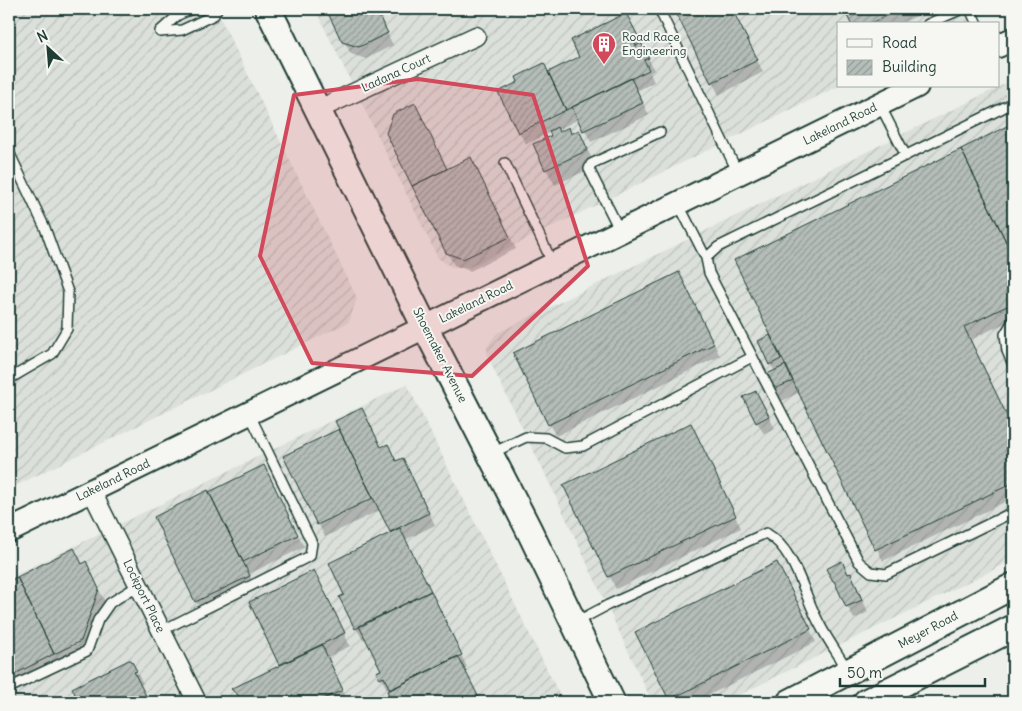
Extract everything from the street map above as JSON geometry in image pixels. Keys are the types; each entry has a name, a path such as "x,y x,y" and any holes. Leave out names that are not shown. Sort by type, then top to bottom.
{"main road":[{"name":"Shoemaker Avenue","path":"268,9 612,702"},
{"path":"866,702 1012,628 1005,590"},
{"name":"Meyer Road","path":"790,702 1005,590"}],"street":[{"name":"Ladana Court","path":"317,110 476,36"},
{"path":"1000,45 1013,39"},
{"name":"Lakeland Road","path":"9,531 738,174 898,93"},
{"name":"Lockport Place","path":"91,490 197,702"}],"lane":[{"path":"192,9 178,15 160,32 182,30 214,15 216,9"},
{"path":"659,9 738,174"},
{"path":"933,22 962,9"},
{"path":"970,9 976,22"},
{"path":"898,93 906,156"},
{"path":"706,258 718,247 1013,103"},
{"path":"620,231 589,169 591,164 660,132"},
{"path":"9,152 45,228 68,292 67,329 52,354 9,380"},
{"path":"505,163 553,264"},
{"path":"678,203 706,258 709,273 859,562 871,572 886,574 1013,512"},
{"path":"1013,321 1005,334 1007,350 1013,365"},
{"path":"490,454 526,437 546,438 565,448 583,446 752,357"},
{"path":"161,631 310,556 312,543 249,413"},
{"path":"574,623 608,605 766,533 775,539 792,562 818,622 849,672"},
{"path":"9,688 87,652 98,620 110,603 139,585"}],"highlighted area":[{"path":"418,79 533,95 588,266 472,376 312,363 260,256 294,95"}],"shaded area":[{"path":"9,9 216,9 357,298 349,322 9,489"},
{"path":"315,9 997,9 970,22 837,22 837,87 470,267 453,268 438,258"},
{"path":"1013,80 1013,560 725,702 652,702 547,478 488,358 487,347 497,333"},
{"path":"407,384 563,702 9,702 9,578"}],"building":[{"path":"326,9 375,9 388,33 359,47 342,42"},
{"path":"674,9 732,9 758,60 711,83"},
{"path":"844,9 900,9 873,22 850,22"},
{"name":"Road Race Engineering","path":"626,13 639,38 634,40 636,46 641,43 649,58 644,60 649,70 566,110 548,72 579,57 571,40"},
{"path":"544,63 566,110 518,133 498,92 518,82 516,77"},
{"path":"631,78 643,103 583,131 572,107"},
{"path":"415,103 447,169 412,186 386,133 393,114"},
{"path":"1013,123 1013,256 961,149"},
{"path":"557,127 559,132 569,127 571,134 579,130 588,150 545,170 533,144 551,136 549,131"},
{"path":"961,149 1013,256 1013,303 964,327 1013,428 1013,483 875,550 734,260"},
{"path":"471,157 510,237 463,259 446,253 412,186"},
{"path":"679,272 714,344 548,425 513,353"},
{"path":"770,335 781,359 769,365 758,341"},
{"path":"786,365 793,381 774,389 767,374"},
{"path":"756,391 769,416 756,423 743,397"},
{"path":"362,408 381,447 388,444 396,461 403,458 429,513 390,532 335,421"},
{"path":"691,423 736,516 608,577 563,485"},
{"path":"339,429 373,498 317,525 283,456"},
{"path":"264,465 298,535 243,562 209,492"},
{"path":"208,490 250,576 195,602 154,517"},
{"path":"400,528 431,591 355,629 339,597 344,595 329,563"},
{"path":"74,548 82,564 86,561 99,589 81,641 54,654 17,577"},
{"path":"842,561 848,574 851,573 862,600 846,607 826,569"},
{"path":"777,562 811,629 669,700 635,632"},
{"path":"314,570 345,633 279,665 249,602"},
{"path":"17,577 54,654 9,677 9,581"},
{"path":"431,591 462,655 390,690 384,677 379,679 376,672 381,670 359,626"},
{"path":"322,645 343,690 317,702 246,702 231,689"},
{"path":"458,656 481,702 392,702 387,691"},
{"path":"131,660 137,671 134,672 149,702 79,702 72,688"}],"place":[{"name":"Road Race Engineering","path":"604,65"}]}
